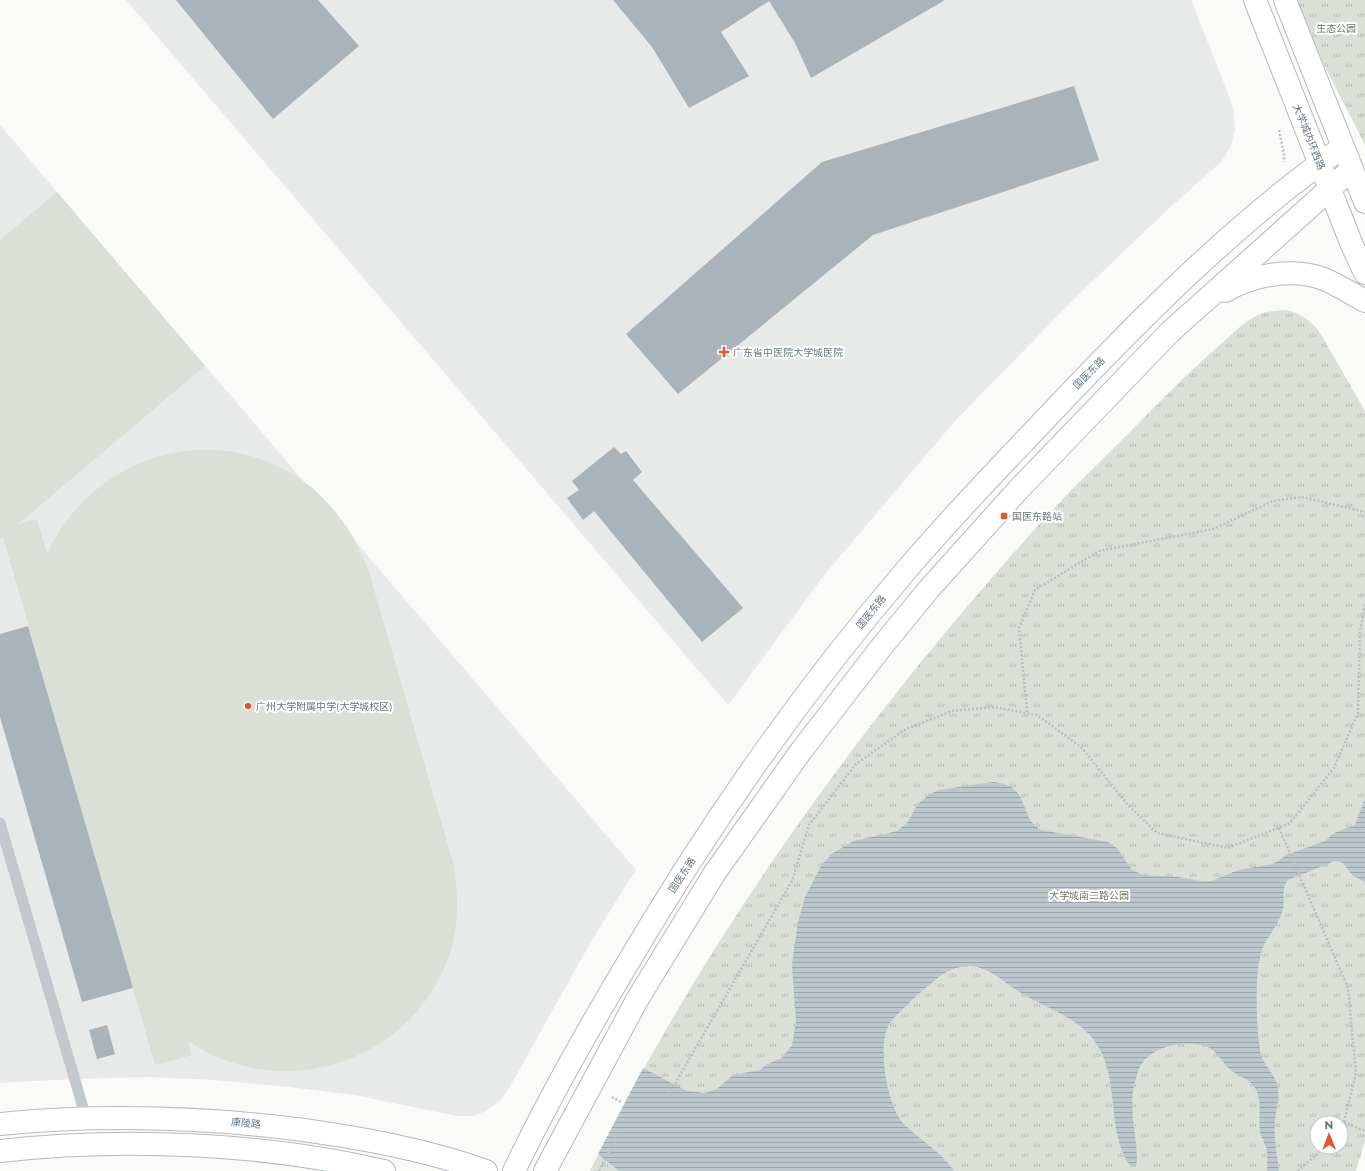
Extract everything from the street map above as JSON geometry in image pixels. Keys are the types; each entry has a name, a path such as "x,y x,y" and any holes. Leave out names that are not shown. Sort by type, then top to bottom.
{"main road":[{"name":"大学城内环西路","path":"1255,0 1365,274"},
{"path":"1285,0 1365,202"},
{"name":"国医东路","path":"514,1171 537,1123 569,1064 677,881 774,738 865,619 933,539 1121,341 1198,267 1252,219 1320,163 1343,147"},
{"path":"544,1171 637,1000 718,868 815,733 883,645 974,538 1075,429 1170,332 1304,210 1331,190 1352,169"},
{"path":"1196,308 1238,284 1259,277 1289,274 1303,274 1324,280 1365,302"},
{"name":"康陵路","path":"0,1124 86,1118 215,1120 310,1131 371,1141 428,1153 486,1171"},
{"path":"0,1152 137,1145 203,1146 326,1160 384,1171"}],"lane":[{"path":"0,823 86,1118"}],"path":[{"path":"1026,712 1019,628 1035,590 1099,551 1213,530 1273,501 1302,497 1365,512"},
{"path":"669,1094 792,881 809,825 856,764 906,729 952,711 994,707 1026,712 1038,715 1081,747 1128,805 1156,833 1228,848 1290,823 1334,768 1358,713 1360,632 1365,603"},
{"path":"1279,828 1348,988 1356,1073 1346,1115"},
{"path":"612,1096 621,1102"},
{"path":"1349,1124 1365,1131"},
{"path":"599,1171 618,1133"},
{"path":"1298,1171 1317,1155"}],"shaded area":[{"name":"广东省中医院大学城医院","path":"126,0 1191,0 1229,96 1233,109 1235,131 1230,148 1221,162 1165,212 1074,299 955,421 825,574 728,705"},
{"name":"广州大学附属中学(大学城校区)","path":"0,125 306,484 336,513 348,528 356,542 636,870 596,933 509,1088 500,1101 486,1111 473,1116 457,1116 354,1095 214,1080 148,1077 0,1083"},
{"path":"993,782 1006,785 1014,789 1023,802 1033,824 1041,830 1108,842 1117,848 1132,870 1143,875 1178,877 1201,881 1212,881 1238,870 1273,864 1287,855 1325,841 1334,833 1355,825 1365,798 1365,882 1352,875 1343,863 1335,861 1288,880 1284,887 1283,908 1280,917 1264,945 1259,960 1257,1002 1259,1044 1263,1060 1275,1080 1278,1090 1279,1097 1274,1133 1279,1171 1267,1171 1267,1150 1260,1132 1260,1104 1253,1085 1248,1080 1232,1071 1212,1049 1199,1044 1190,1043 1169,1046 1159,1050 1144,1061 1139,1069 1135,1082 1132,1105 1137,1162 1135,1167 1130,1166 1118,1138 1112,1092 1105,1062 1099,1048 1092,1038 1075,1022 1065,1016 1023,994 992,973 971,966 959,967 949,971 923,990 892,1021 886,1031 884,1045 886,1081 889,1094 898,1115 909,1129 943,1157 954,1171 619,1171 598,1154 643,1068 687,1091 705,1093 717,1089 733,1075 760,1070 766,1065 783,1057 792,1045 796,1022 792,965 798,922 805,897 822,864 833,853 854,841 897,831 907,823 918,804 930,794 939,790"}],"green space":[{"name":"生态公园","path":"1291,0 1365,0 1365,145"},
{"name":"广州大学附属中学(大学城校区)","path":"57,192 205,366 18,524 37,519 47,554 66,522 90,495 118,474 150,459 184,451 219,450 254,457 289,472 303,481 327,502 338,515 356,542 369,572 454,866 457,918 451,950 434,988 409,1020 378,1045 342,1062 304,1070 265,1070 225,1060 188,1041 192,1055 155,1065 3,537 0,539 0,240"},
{"name":"大学城南二路公园","path":"1286,310 1300,315 1312,323 1319,331 1365,411 1365,1141 1356,1171 590,1171 634,1086 682,1002 733,920 787,840 903,685 1039,524 1077,484 1163,398 1235,331 1253,318 1268,312"}],"building":[{"path":"176,0 318,0 359,46 273,119"},
{"path":"613,0 945,0 811,78 795,43 769,1 721,32 749,76 689,108 652,47"},
{"path":"1074,86 1099,160 873,235 678,394 626,334 822,162"},
{"path":"614,447 621,454 626,451 642,472 633,480 743,608 702,642 594,511 583,520 567,498 579,490 572,481"},
{"path":"28,626 133,988 82,1002 0,717 0,634"},
{"path":"107,1025 115,1054 97,1059 89,1030"}],"place":[{"name":"广东省中医院大学城医院","path":"724,352"},
{"name":"国医东路站","path":"1004,516"},
{"name":"广州大学附属中学(大学城校区)","path":"248,706"}]}
